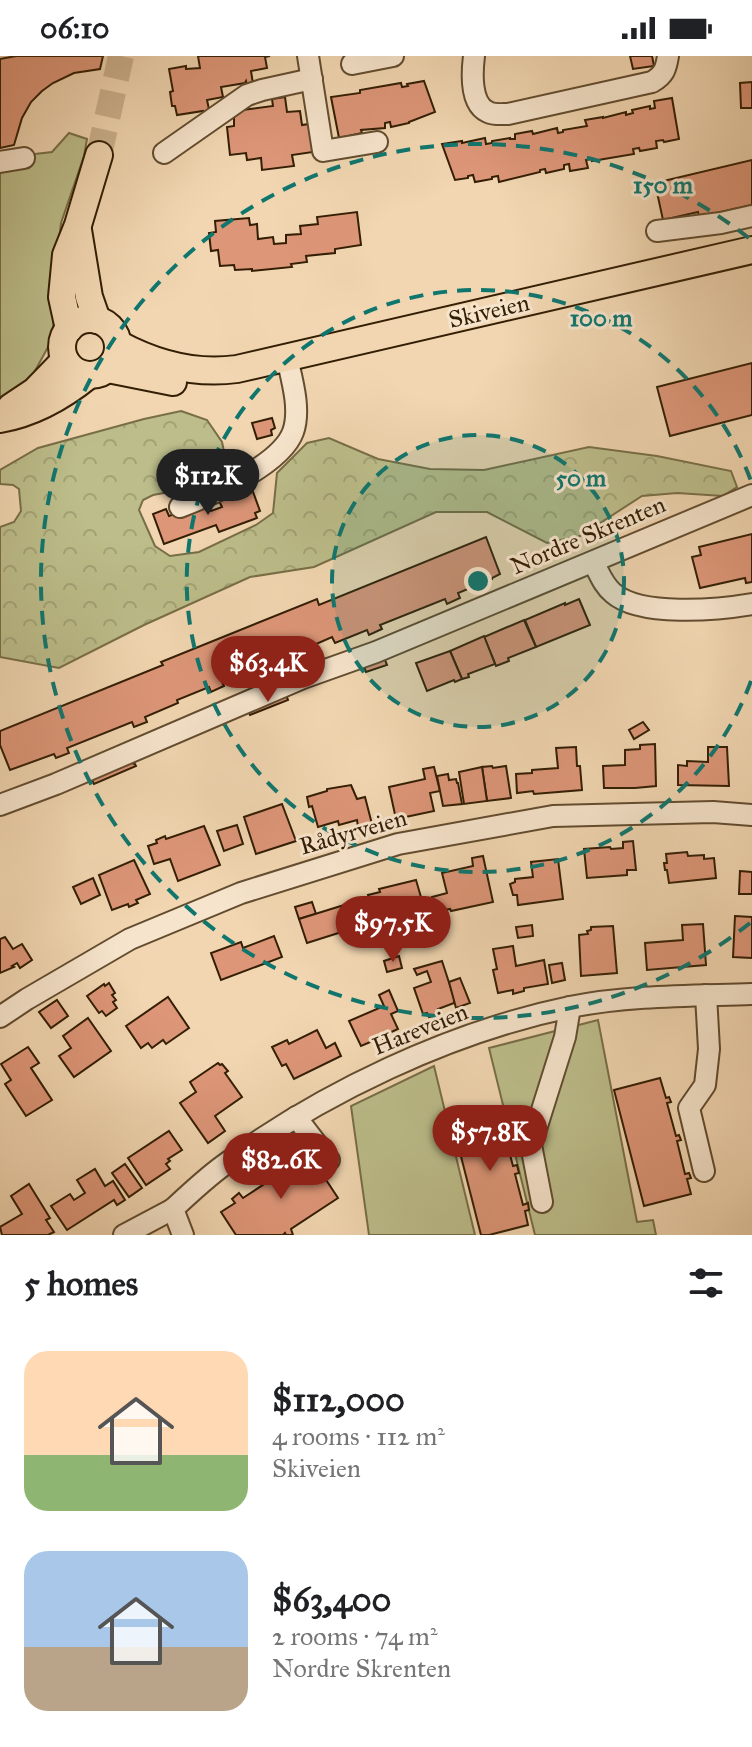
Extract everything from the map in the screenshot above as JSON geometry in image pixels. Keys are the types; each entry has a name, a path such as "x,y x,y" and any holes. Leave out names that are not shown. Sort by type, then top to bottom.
{"main road":[{"path":"69,329 62,297 66,255 99,155"},
{"path":"78,225 89,297 97,320"},
{"name":"Skiveien","path":"98,372 175,382 199,380 226,371 740,252"},
{"path":"0,416 22,415 45,405 98,372 116,358 118,344 113,331 97,320 83,320 69,329 63,340 65,360 75,370 98,372"},
{"name":"Skiveien","path":"118,344 144,358 175,367 226,371"},
{"path":"0,416 35,391 65,360"}],"street":[{"path":"352,64 393,56"},
{"path":"474,56 477,102 490,113 508,114 652,82 665,70 668,56"},
{"path":"164,153 247,95 314,65 323,151 377,142"},
{"path":"0,162 24,158"},
{"path":"657,231 752,216"},
{"path":"721,223 740,252"},
{"path":"180,507 215,493 246,475 276,454 289,439 295,412 287,358"},
{"name":"Nordre Skrenten","path":"0,805 752,495"},
{"path":"593,562 612,593 637,606 698,609 752,604"},
{"name":"Rådyrveien","path":"0,1017 130,939 241,893 398,844 553,816 713,812 752,815"},
{"name":"Hareveien","path":"173,1209 221,1167 296,1117 338,1093 411,1059 506,1024 570,1007 627,999 752,994"},
{"path":"704,1171 689,1108 705,1085 709,1049 706,995"},
{"path":"542,1202 531,1145 565,1037 570,1007"},
{"path":"296,1117 329,1160"},
{"path":"124,1235 173,1209 183,1235"}],"green space":[{"path":"69,133 87,139 61,223 55,274 53,338 30,380 0,398 0,158 52,152"},
{"path":"181,411 207,420 222,442 227,466 216,479 143,500 139,510 155,546 170,556 199,552 256,525 273,513 277,473 307,443 329,438 378,459 430,469 484,470 589,447 657,456 731,471 737,487 723,496 677,493 642,496 580,536 547,543 487,512 436,512 314,567 250,577 59,668 0,657 0,527 14,522 21,511 19,489 0,484 0,470 38,448"},
{"path":"598,1020 637,1222 653,1220 656,1235 535,1235 489,1048"},
{"path":"434,1066 475,1235 369,1235 351,1106"}],"building":[{"path":"16,56 103,56 100,69 74,73 42,91 22,118 14,145 0,148 0,59"},
{"path":"198,56 270,56 265,57 267,68 251,71 253,84 247,85 246,81 221,87 223,97 207,100 210,114 204,115 203,111 177,115 175,106 172,106 169,69 186,66 186,69 200,68"},
{"path":"630,56 652,56 654,66 633,69"},
{"path":"424,81 435,112 409,123 391,127 390,122 385,123 385,128 361,130 362,133 339,138 331,97"},
{"path":"752,82 752,108 741,108 740,83"},
{"path":"285,97 287,112 300,111 302,125 309,124 313,152 292,155 294,166 262,170 261,158 247,160 246,153 230,155 227,127 234,126 234,111 273,106 272,99"},
{"path":"672,98 679,139 656,141 657,148 633,149 634,154 586,160 588,168 570,171 569,164 564,165 564,169 546,173 545,169 540,170 499,182 498,176 475,182 473,175 455,180 442,144 485,138 486,144 515,139 515,134 532,131 533,134 557,128 558,133 563,132 587,126 585,120 626,112 626,115 633,113 632,110 650,106 650,109 655,108 654,101"},
{"path":"752,160 752,205 699,217 698,212 663,220 655,183"},
{"path":"357,212 361,245 335,249 335,253 306,256 307,262 291,264 292,267 235,270 234,265 220,266 218,250 211,251 209,233 216,232 215,221 249,218 250,225 257,224 258,239 273,237 274,244 286,243 286,235 301,234 300,226 318,224 317,217"},
{"path":"752,363 752,415 670,436 657,387"},
{"path":"272,418 275,428 271,430 272,435 257,439 252,423"},
{"path":"252,489 260,511 255,513 257,518 219,532 216,525 164,544 153,514 166,509 169,516 208,502 211,511 222,507 219,501"},
{"path":"752,534 752,582 746,583 745,578 700,588 692,557 701,555 699,547"},
{"path":"486,537 500,574 458,593 460,598 447,604 445,599 380,625 382,629 369,635 367,630 335,643 332,637 300,651 302,655 288,661 286,656 222,682 224,686 211,692 209,687 177,700 178,703 145,717 147,722 134,727 132,722 67,748 69,753 56,758 54,754 10,770 0,745 0,731 317,599 319,605"},
{"path":"579,599 590,625 536,647 525,620"},
{"path":"524,620 536,647 496,666 484,637"},
{"path":"484,636 495,664 462,679 450,651"},
{"path":"450,651 462,679 427,691 416,663"},
{"path":"383,655 387,665 366,672 363,663"},
{"path":"285,692 288,700 250,715 247,707"},
{"path":"643,722 649,730 634,739 629,730"},
{"path":"655,744 656,786 604,788 603,766 625,765 625,750"},
{"path":"576,747 582,790 517,793 516,774 558,768 556,748"},
{"path":"708,747 727,747 729,786 678,785 678,765 687,766 687,761 708,762"},
{"path":"125,761 136,766 94,784 90,776"},
{"path":"506,766 511,798 487,801 482,767"},
{"path":"434,767 440,791 430,793 434,811 396,819 389,787 425,779 423,769"},
{"path":"482,767 487,801 464,804 459,772"},
{"path":"448,774 449,780 456,779 458,783 462,804 443,806 437,776"},
{"path":"351,785 357,799 365,797 372,824 358,827 357,820 339,825 338,821 318,827 307,797 327,789"},
{"path":"282,804 296,841 256,854 244,817"},
{"path":"237,825 243,844 224,851 217,831"},
{"path":"204,826 220,865 178,881 170,859 154,864 148,846 165,836 166,839"},
{"path":"633,841 636,870 627,870 627,875 587,878 584,849 623,848 623,842"},
{"path":"687,852 688,856 714,858 716,878 669,883 664,863 667,863 666,854"},
{"path":"483,856 493,902 435,912 432,897 447,893 442,873 473,866 472,858"},
{"path":"558,859 563,899 518,905 517,895 513,895 510,884 515,879 533,877 531,862"},
{"path":"134,860 150,894 129,907 128,904 112,910 99,875"},
{"path":"740,871 752,872 752,894 739,894"},
{"path":"93,878 100,895 81,904 73,887"},
{"path":"416,880 428,921 408,927 404,912 375,917 368,895 380,892 379,889"},
{"path":"312,902 316,914 299,919 295,907"},
{"path":"344,905 351,929 307,943 299,919"},
{"path":"735,916 752,917 752,958 733,957"},
{"path":"703,924 706,965 647,970 645,943 683,940 682,925"},
{"path":"532,925 533,936 518,938 516,927"},
{"path":"613,926 617,973 581,976 579,935 588,934 591,927"},
{"path":"274,936 282,957 221,980 211,953 241,942 243,948"},
{"path":"5,937 13,949 22,944 32,960 20,968 17,963 0,973 0,939"},
{"path":"513,946 516,966 544,960 548,984 524,988 524,991 513,994 513,990 498,993 493,949"},
{"path":"399,956 402,968 387,972 384,961"},
{"path":"442,961 454,1003 438,1009 440,1014 429,1017 427,1013 423,1014 414,988 431,982 427,971 417,975 414,969"},
{"path":"562,963 565,980 552,983 549,965"},
{"path":"460,978 470,1003 456,1008 449,982"},
{"path":"109,983 115,993 112,995 117,1008 106,1016 102,1011 99,1013 87,996"},
{"path":"389,990 398,1011 391,1014 398,1029 387,1034 389,1037 361,1046 349,1021 384,1006 379,995"},
{"path":"168,997 189,1028 166,1044 163,1040 152,1048 148,1043 141,1048 126,1026"},
{"path":"57,1000 68,1016 51,1028 39,1012"},
{"path":"88,1018 111,1051 74,1077 59,1056 71,1048 63,1036"},
{"path":"317,1030 326,1048 335,1043 341,1056 294,1079 286,1064 282,1066 272,1047 287,1040 289,1044"},
{"path":"28,1047 39,1063 31,1068 52,1100 26,1116 5,1084 11,1080 1,1064"},
{"path":"218,1063 228,1071 225,1073 242,1097 215,1116 225,1131 208,1143 180,1103 196,1092 190,1082"},
{"path":"660,1078 666,1098 669,1097 671,1102 667,1103 676,1136 679,1135 681,1140 677,1141 685,1174 689,1173 691,1178 687,1179 691,1194 644,1206 614,1090"},
{"path":"498,1109 503,1129 507,1128 509,1135 505,1136 513,1166 517,1165 519,1173 515,1174 523,1205 528,1203 529,1210 525,1211 528,1225 481,1235 452,1121"},
{"path":"169,1131 182,1150 168,1159 170,1161 166,1164 170,1169 146,1185 128,1158"},
{"path":"309,1154 338,1198 291,1229 293,1235 236,1235 221,1212 235,1203 232,1199 239,1193 243,1198 287,1169 283,1164 291,1159 295,1163"},
{"path":"125,1164 142,1188 129,1197 112,1173"},
{"path":"95,1169 105,1186 113,1181 125,1200 117,1205 114,1200 67,1230 51,1206 70,1194 74,1200 85,1193 77,1180"},
{"path":"29,1184 50,1218 46,1220 54,1232 48,1235 2,1235 0,1227 22,1214 11,1196"}],"tunnel":[{"path":"99,155 121,56"}]}
